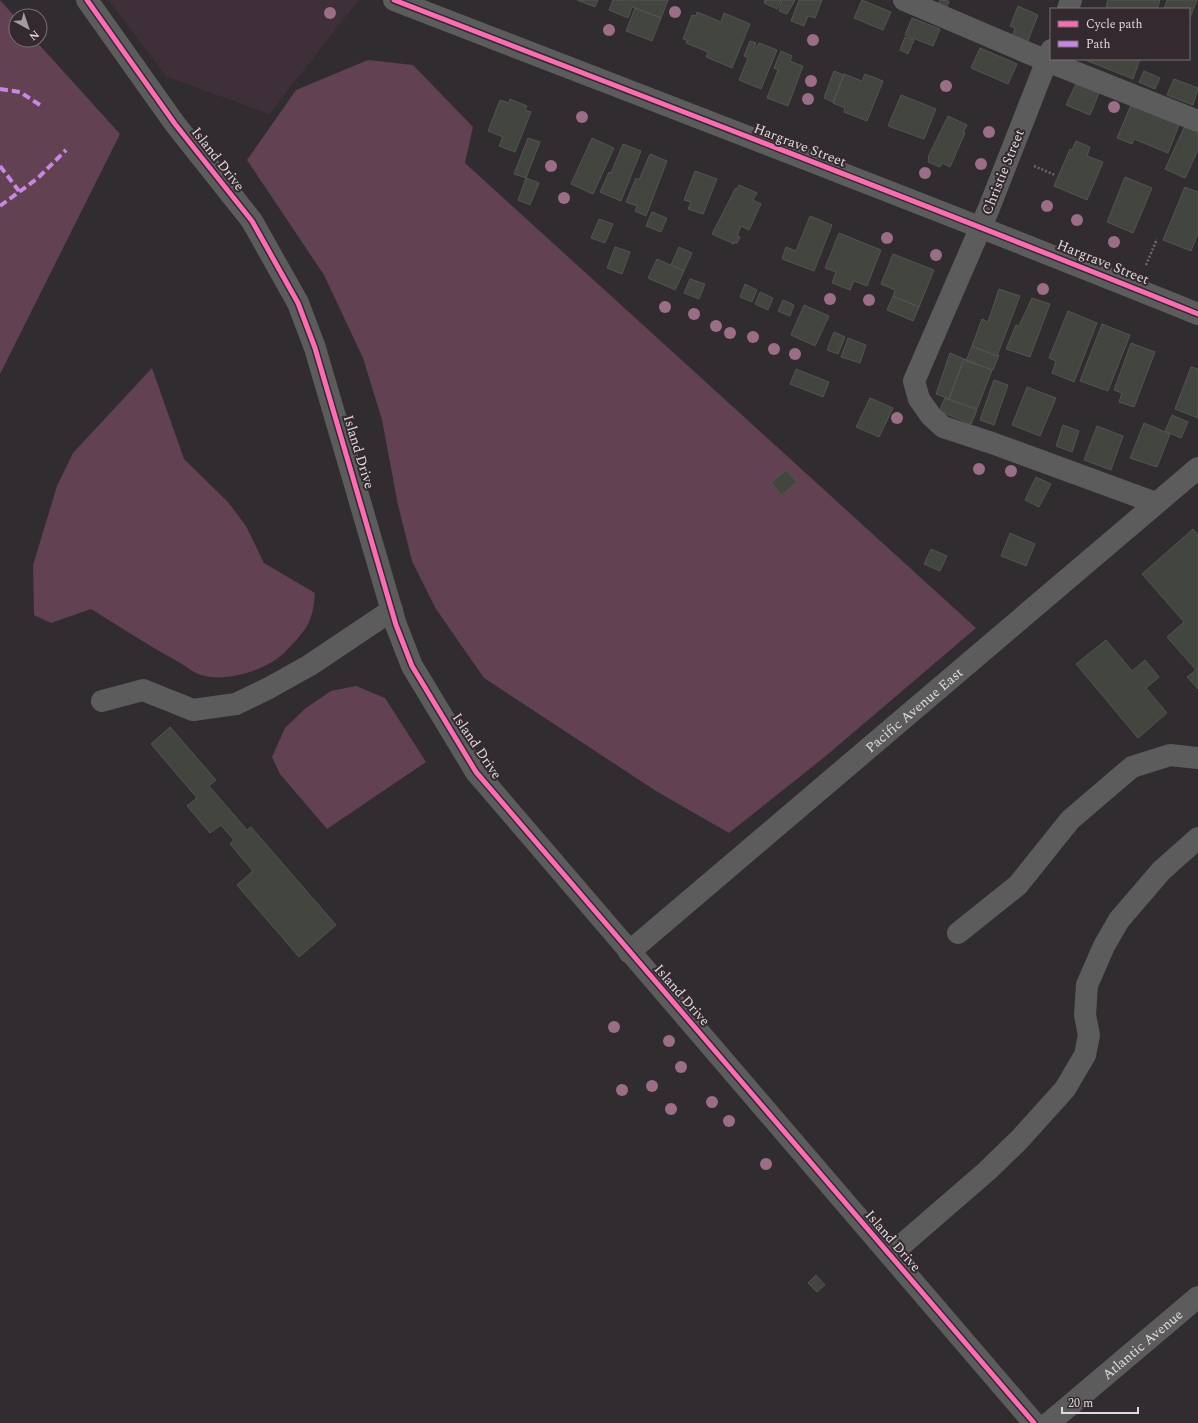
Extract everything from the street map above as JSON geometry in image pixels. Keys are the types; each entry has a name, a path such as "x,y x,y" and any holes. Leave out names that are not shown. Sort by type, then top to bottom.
{"street":[{"name":"Island Drive","path":"87,0 175,124 252,222 298,303 315,348 392,610 412,666 476,772 1034,1423"},
{"name":"Hargrave Street","path":"394,0 1198,314"},
{"path":"904,0 1049,56"},
{"name":"Christie Street","path":"1049,56 980,228 914,381 919,399 931,416 943,427 992,443 1156,504"},
{"path":"1058,60 1198,121"},
{"name":"Pacific Avenue East","path":"629,952 1198,468"},
{"path":"102,701 143,690 193,710 236,704 269,688 310,665 392,610"},
{"path":"958,932 1018,885 1070,820 1132,767 1170,755 1198,758"},
{"path":"890,1255 987,1171 1019,1140 1065,1088 1085,1055 1089,1035 1085,1015 1087,985 1104,946 1119,920 1160,871 1198,838"},
{"name":"Atlantic Avenue","path":"1049,1423 1198,1297"}],"path":[{"path":"1034,166 1055,175"},
{"path":"1146,265 1157,239"}],"shaded area":[{"path":"0,0 8,9 8,48 42,48 120,134 0,374"},
{"path":"108,0 359,0 269,114 167,77"},
{"path":"368,60 413,65 473,127 465,163 976,628 827,755 729,833 656,791 484,678 436,609 412,561 398,505 382,420 363,358 324,275 247,160 296,90"},
{"path":"152,368 184,459 228,502 246,526 264,563 315,593 310,619 299,637 278,658 269,664 246,673 222,677 211,677 198,674 91,609 51,623 34,615 33,565 57,486 73,453"},
{"path":"356,686 385,698 426,762 327,829 280,774 272,757 285,728 306,708 331,691"}],"building":[{"path":"577,0 598,0 595,7"},
{"path":"613,0 668,0 661,18 632,7 628,18 609,10"},
{"path":"765,0 781,0 777,9 764,3"},
{"path":"782,0 795,0 787,14 779,11"},
{"path":"799,0 822,0 815,18 808,16 804,26 791,21"},
{"path":"862,0 891,12 883,30 854,18"},
{"path":"940,0 949,1 947,7 938,4"},
{"path":"1108,0 1160,0 1157,8 1106,7"},
{"path":"1167,0 1197,0 1190,18 1190,8 1164,8"},
{"path":"1018,6 1038,15 1027,43 1012,36 1015,28 1010,26"},
{"path":"635,8 661,18 652,41 626,31"},
{"path":"697,12 721,22 724,13 750,24 732,68 706,57 708,52 686,43 687,40 683,39 692,15 696,16"},
{"path":"912,18 940,29 933,46 905,35"},
{"path":"905,37 914,40 908,54 900,50"},
{"path":"750,41 756,43 754,48 756,48 759,43 777,50 761,89 739,80 748,58 744,56"},
{"path":"980,48 1017,64 1008,84 971,68"},
{"path":"781,51 792,56 790,61 803,66 788,106 767,98 778,70 774,68"},
{"path":"1086,60 1140,60 1133,79"},
{"path":"834,71 844,75 833,102 824,98"},
{"path":"1144,71 1160,78 1155,89 1139,82"},
{"path":"844,74 862,81 865,74 883,81 867,121 844,112 845,108 833,103"},
{"path":"1174,79 1198,88 1193,105 1167,95"},
{"path":"1076,84 1099,93 1090,115 1066,105"},
{"path":"901,95 936,109 924,139 888,126"},
{"path":"510,99 527,106 525,110 531,112 515,152 499,146 503,137 488,131 500,100 509,103"},
{"path":"1131,105 1179,125 1168,153 1134,139 1132,144 1117,138"},
{"path":"948,116 967,125 950,167 942,163 940,167 928,162 928,157"},
{"path":"1185,126 1198,132 1198,150 1185,178 1165,169"},
{"path":"528,138 540,142 526,178 514,174"},
{"path":"592,138 614,148 593,194 571,184"},
{"path":"1076,141 1090,147 1087,156 1103,162 1087,200 1054,186 1070,149 1072,150"},
{"path":"623,144 641,151 621,201 600,192 609,172 611,173"},
{"path":"650,154 667,161 646,216 635,211 637,206 626,202 636,178 639,180"},
{"path":"695,171 717,179 703,214 688,209 691,202 684,200"},
{"path":"1125,177 1152,188 1133,233 1107,222"},
{"path":"526,178 539,183 530,205 518,200"},
{"path":"739,185 757,193 753,200 761,204 749,230 741,226 737,236 740,237 737,243 734,242 734,244 712,234 735,189 737,189"},
{"path":"1185,187 1198,192 1198,233 1191,251 1163,240"},
{"path":"652,212 667,218 661,232 646,226"},
{"path":"810,216 832,225 814,271 782,259 786,247 796,251"},
{"path":"599,219 613,224 605,243 591,238"},
{"path":"839,233 881,250 867,286 854,281 850,290 832,283 836,272 825,268"},
{"path":"615,247 630,252 622,274 607,268"},
{"path":"679,247 692,253 684,271 671,265"},
{"path":"893,254 934,270 919,307 893,296 895,290 881,284"},
{"path":"657,259 684,271 675,290 648,278"},
{"path":"690,279 705,284 699,299 684,293"},
{"path":"745,284 757,290 752,302 740,297"},
{"path":"999,289 1020,296 997,356 972,346 982,319 988,322"},
{"path":"760,292 773,298 768,310 755,304"},
{"path":"893,296 919,307 913,321 887,310"},
{"path":"1032,298 1050,304 1030,357 1006,349 1016,325 1019,326"},
{"path":"783,300 794,305 790,316 778,311"},
{"path":"804,305 829,316 815,346 791,335"},
{"path":"1068,311 1097,323 1074,382 1052,373 1056,361 1049,358"},
{"path":"1102,324 1130,335 1108,391 1080,381"},
{"path":"834,332 845,337 838,354 827,350"},
{"path":"848,338 866,345 860,363 841,357"},
{"path":"1131,343 1155,352 1134,407 1119,402 1122,393 1114,390"},
{"path":"972,346 997,356 999,355 993,370 966,361"},
{"path":"950,353 964,359 949,399 936,394"},
{"path":"964,359 992,370 977,409 949,399"},
{"path":"1191,367 1198,369 1198,418 1175,409"},
{"path":"796,369 829,382 823,397 790,384"},
{"path":"994,380 1008,385 994,425 980,420"},
{"path":"1027,387 1056,398 1040,436 1012,425"},
{"path":"870,398 893,408 879,437 856,427"},
{"path":"945,398 977,410 971,424 939,411"},
{"path":"1172,415 1188,422 1181,438 1165,431"},
{"path":"1144,423 1170,434 1157,467 1130,458"},
{"path":"1063,425 1079,431 1072,452 1056,446"},
{"path":"1097,426 1123,436 1111,470 1084,460"},
{"path":"786,470 797,482 782,495 771,483"},
{"path":"1036,477 1051,484 1039,507 1025,500"},
{"path":"1193,529 1198,535 1198,689 1187,677 1196,670 1167,637 1184,622 1142,574"},
{"path":"1010,533 1035,544 1026,566 1001,556"},
{"path":"931,549 947,556 940,571 924,564"},
{"path":"1106,640 1132,671 1145,660 1159,677 1146,688 1167,713 1138,738 1076,664"},
{"path":"170,727 216,780 209,786 247,830 251,827 336,925 299,957 237,885 253,871 230,844 234,840 221,825 210,833 187,806 197,798 151,744"},
{"path":"816,1275 825,1285 817,1292 808,1283"}],"marked path":[{"path":"0,89 20,92 43,107"},
{"path":"0,206 38,178 66,150"},
{"path":"0,166 19,191"}],"cycle path":[{"path":"87,0 175,124 252,221 298,303 315,348 396,625 412,666 476,772 1034,1423"},
{"path":"394,0 897,195 1198,314"}]}
